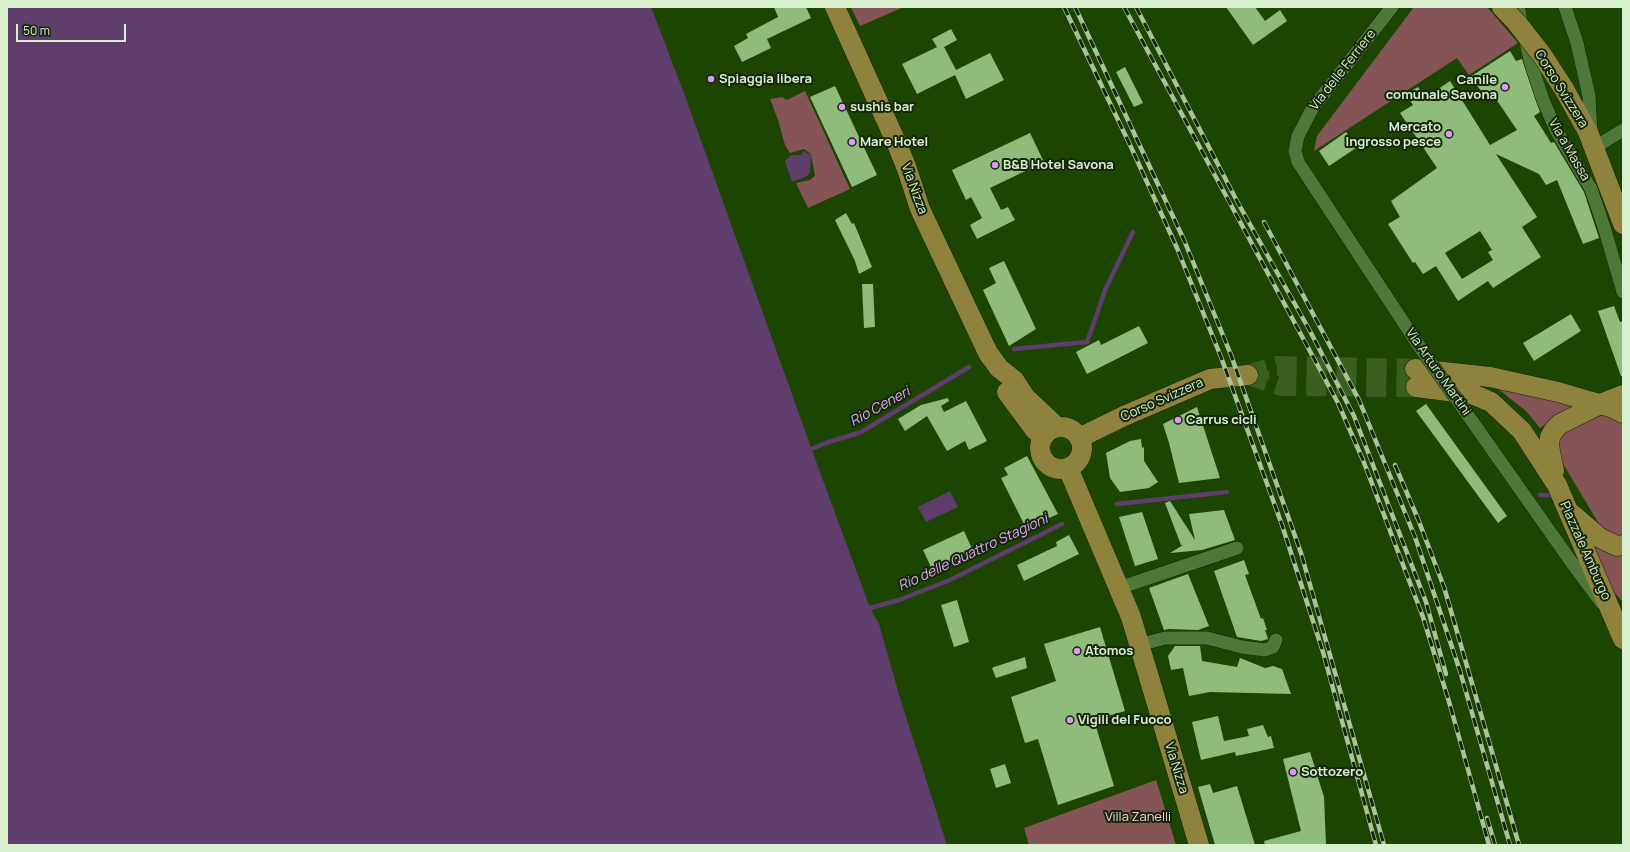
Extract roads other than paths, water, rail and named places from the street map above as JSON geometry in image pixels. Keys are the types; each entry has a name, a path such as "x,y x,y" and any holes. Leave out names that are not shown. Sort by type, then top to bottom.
{"main road":[{"name":"Via Nizza","path":"834,7 897,144 920,209 988,353 999,368 1002,385 1035,430 1050,432"},
{"name":"Corso Svizzera","path":"1502,7 1517,23 1542,55 1578,112 1623,224"},
{"name":"Corso Svizzera","path":"1079,438 1210,378 1248,375"},
{"name":"Piazzale Amburgo","path":"1600,404 1558,392 1490,377 1416,378 1472,394 1491,402 1522,431 1557,485 1623,639"},
{"path":"1600,404 1623,395"},
{"path":"1600,404 1623,413"},
{"name":"Piazzale Amburgo","path":"1557,485 1550,455 1550,437 1560,424 1600,404"},
{"path":"1070,429 1079,438 1081,452 1079,459 1068,468 1055,469 1044,462 1040,449 1050,432 1070,429"},
{"name":"Via Nizza","path":"1068,468 1131,617 1200,845"},
{"path":"1567,508 1600,538 1617,546 1623,545"}],"street":[{"name":"Via delle Ferriere","path":"1298,136 1312,109 1392,7"},
{"name":"Via a Massa","path":"1518,7 1531,64 1547,111 1556,130 1591,189 1623,292"},
{"path":"1565,7 1577,43 1589,96 1592,144 1623,130"},
{"name":"Via Arturo Martini","path":"1298,136 1296,151 1298,162 1417,343 1572,563 1611,608"},
{"path":"1119,588 1237,548"},
{"path":"1139,645 1165,638 1184,637 1207,638 1242,647 1265,650 1273,647 1276,640"}],"waterway":[{"name":"Rio Ceneri","path":"1014,349 1087,342 1106,288 1133,232"},
{"name":"Rio Ceneri","path":"806,451 861,432 969,367"},
{"name":"Rio delle Quattro Stagioni","path":"1117,504 1227,492"},
{"name":"Rio delle Quattro Stagioni","path":"1540,495 1549,495"},
{"name":"Rio delle Quattro Stagioni","path":"870,608 899,600 950,580 1062,524"}],"tunnel":[{"path":"1248,375 1277,366 1415,369"},
{"path":"1248,375 1282,386 1416,387"}],"railway":[{"path":"1064,7 1131,147 1177,248 1221,357 1282,525 1323,652 1376,845"},
{"path":"1075,7 1184,240 1231,355 1301,553 1384,845"},
{"path":"1124,7 1338,403 1363,460 1423,617 1450,705 1489,845"},
{"path":"1136,7 1238,203 1310,331 1354,416 1426,602 1446,674"},
{"path":"1264,222 1359,400 1415,537 1460,671 1510,845"},
{"path":"1395,465 1418,519 1444,587 1519,845"},
{"path":"1487,818 1495,845"}],"place":[{"name":"Spiaggia libera","path":"711,79"},
{"name":"Canile comunale Savona","path":"1505,87"},
{"name":"sushis bar","path":"842,107"},
{"name":"Mercato Ingrosso pesce","path":"1449,134"},
{"name":"Mare Hotel","path":"852,142"},
{"name":"B&B Hotel Savona","path":"995,165"},
{"name":"Carrus cicli","path":"1178,420"},
{"name":"Atomos","path":"1077,651"},
{"name":"Vigili del Fuoco","path":"1070,720"},
{"name":"Sottozero","path":"1293,772"}],"park label":[{"name":"Villa Zanelli","path":"1138,817"}]}
